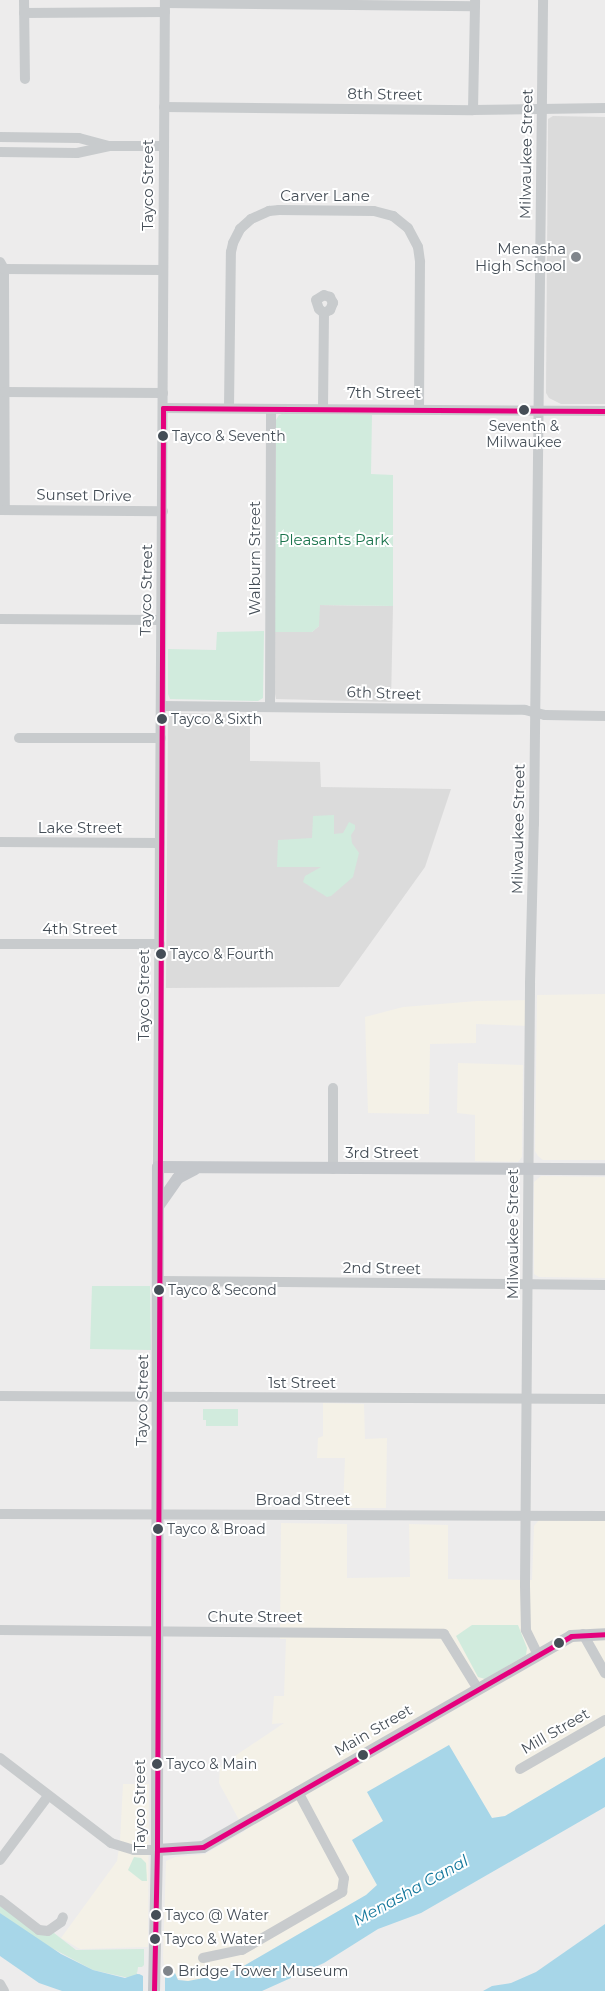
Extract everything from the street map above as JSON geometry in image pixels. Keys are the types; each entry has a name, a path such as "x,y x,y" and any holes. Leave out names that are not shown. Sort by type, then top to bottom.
{"main road":[{"name":"3rd Street","path":"158,1167 605,1169"},
{"name":"Tayco Street","path":"154,1991 157,1850 158,1167"},
{"path":"159,1205 178,1178 200,1167"},
{"name":"Main Street","path":"157,1850 192,1850 203,1847 571,1636 605,1634"}],"street":[{"path":"24,0 25,79"},
{"name":"Milwaukee Street","path":"538,1655 526,1624 526,1398 543,0"},
{"path":"24,13 165,5 475,3 473,110"},
{"name":"Tayco Street","path":"158,1167 165,5"},
{"name":"8th Street","path":"164,107 473,110 605,108"},
{"path":"0,137 79,138 109,146"},
{"path":"0,152 77,153 109,146 164,146"},
{"name":"Carver Lane","path":"229,408 231,252 233,243 240,229 251,219 259,214 279,210 374,211 393,216 408,228 418,247 420,262 419,408"},
{"path":"2,510 5,392 2,266 163,270"},
{"path":"324,313 324,408"},
{"path":"5,392 163,394"},
{"name":"7th Street","path":"163,408 605,410"},
{"name":"Walburn Street","path":"270,707 271,409"},
{"name":"Sunset Drive","path":"2,510 163,511"},
{"path":"0,619 161,620"},
{"name":"6th Street","path":"161,706 525,710 545,715 605,716"},
{"path":"19,738 161,738"},
{"name":"Lake Street","path":"0,842 160,843"},
{"name":"4th Street","path":"0,944 160,944"},
{"path":"333,1088 333,1169"},
{"name":"2nd Street","path":"159,1281 605,1285"},
{"name":"1st Street","path":"0,1396 605,1399"},
{"name":"Broad Street","path":"0,1514 605,1516"},
{"name":"Chute Street","path":"0,1630 444,1634 478,1689"},
{"path":"583,1634 605,1673"},
{"name":"Mill Street","path":"520,1769 605,1720"},
{"path":"0,1758 111,1843 134,1850 157,1850"},
{"path":"203,1958 242,1950 342,1892 344,1878 298,1792"},
{"path":"0,1860 48,1796"},
{"path":"0,1900 40,1930 48,1931 61,1922 63,1918"},
{"path":"0,1984 4,1991"}],"shaded area":[{"name":"Menasha High School","path":"553,116 605,117 605,404 561,404 549,398 546,393 548,119"},
{"path":"319,605 393,606 391,702 276,699 275,632 312,632 319,626"},
{"path":"170,713 250,714 250,761 320,762 321,787 451,789 425,867 339,987 166,988 168,716"},
{"path":"605,994 605,1160 543,1160 535,1151 537,995"},
{"path":"530,1000 529,1026 476,1024 476,1043 430,1044 429,1114 368,1113 365,1017 403,1007 477,1001"},
{"path":"458,1063 523,1065 522,1157 518,1162 475,1161 475,1115 457,1113"},
{"path":"541,1176 605,1177 605,1278 539,1277 534,1274 534,1182"},
{"path":"323,1403 364,1404 365,1439 387,1438 386,1508 343,1508 345,1458 317,1458 318,1438 323,1436"},
{"path":"539,1520 605,1521 605,1757 505,1816 492,1818 449,1745 367,1792 383,1821 352,1840 377,1885 366,1895 242,1967 188,1982 171,1976 165,1976 163,1957 166,1861 175,1857 205,1854 245,1831 219,1783 220,1766 284,1723 272,1724 274,1696 284,1696 286,1639 280,1639 281,1523 347,1524 347,1578 410,1577 409,1524 448,1525 448,1579 532,1580 534,1526"},
{"path":"123,1784 149,1784 148,1947 80,1949 61,1938 117,1861"}],"green space":[{"name":"Pleasants Park","path":"282,414 372,415 371,474 393,475 393,606 320,605 319,626 312,632 275,632 276,420"},
{"path":"264,631 263,698 258,701 170,699 168,694 168,649 216,650 217,632"},
{"path":"334,815 334,834 343,833 349,822 355,825 351,835 352,843 359,853 353,877 331,896 327,897 303,882 305,876 321,867 277,867 278,840 312,838 313,816"},
{"path":"92,1286 150,1286 151,1350 90,1349"},
{"path":"203,1409 238,1409 238,1426 206,1426 206,1420 203,1420"},
{"path":"472,1625 518,1625 527,1648 526,1655 485,1679 478,1677 456,1636"},
{"path":"134,1857 141,1858 146,1863 147,1881 142,1881 128,1870"},
{"path":"0,1904 54,1933 76,1950 144,1949 144,1965 138,1967 137,1974 129,1978 93,1970 48,1946 11,1921 0,1913"}],"water":[{"name":"Menasha Canal","path":"449,1745 492,1818 505,1816 605,1757 605,1807 421,1913 378,1929 324,1963 262,1991 62,1991 39,1983 0,1956 0,1913 61,1954 93,1970 125,1978 137,1974 167,1976 175,1973 178,1980 188,1981 220,1975 242,1967 366,1895 377,1885 352,1840 383,1821 367,1792"},
{"path":"605,1924 605,1991 483,1991 492,1986 511,1983 536,1972"}],"pier":[{"path":"136,1972 167,1974 165,1976 165,1991 143,1991 143,1976"}],"transit line":[{"path":"163,408 605,411"},
{"path":"154,1991 157,1850 163,408"},
{"path":"157,1850 203,1847 571,1636 605,1634"}],"place":[{"name":"Menasha High School","path":"576,257"},
{"name":"Seventh & Milwaukee","path":"524,410"},
{"name":"Tayco & Seventh","path":"163,436"},
{"name":"Tayco & Sixth","path":"162,719"},
{"name":"Tayco & Fourth","path":"161,954"},
{"name":"Tayco & Second","path":"159,1290"},
{"name":"Tayco & Broad","path":"158,1529"},
{"name":"Tayco & Main","path":"157,1764"},
{"name":"Tayco @ Water","path":"156,1915"},
{"name":"Tayco & Water","path":"155,1939"},
{"name":"Bridge Tower Museum","path":"168,1971"}]}
